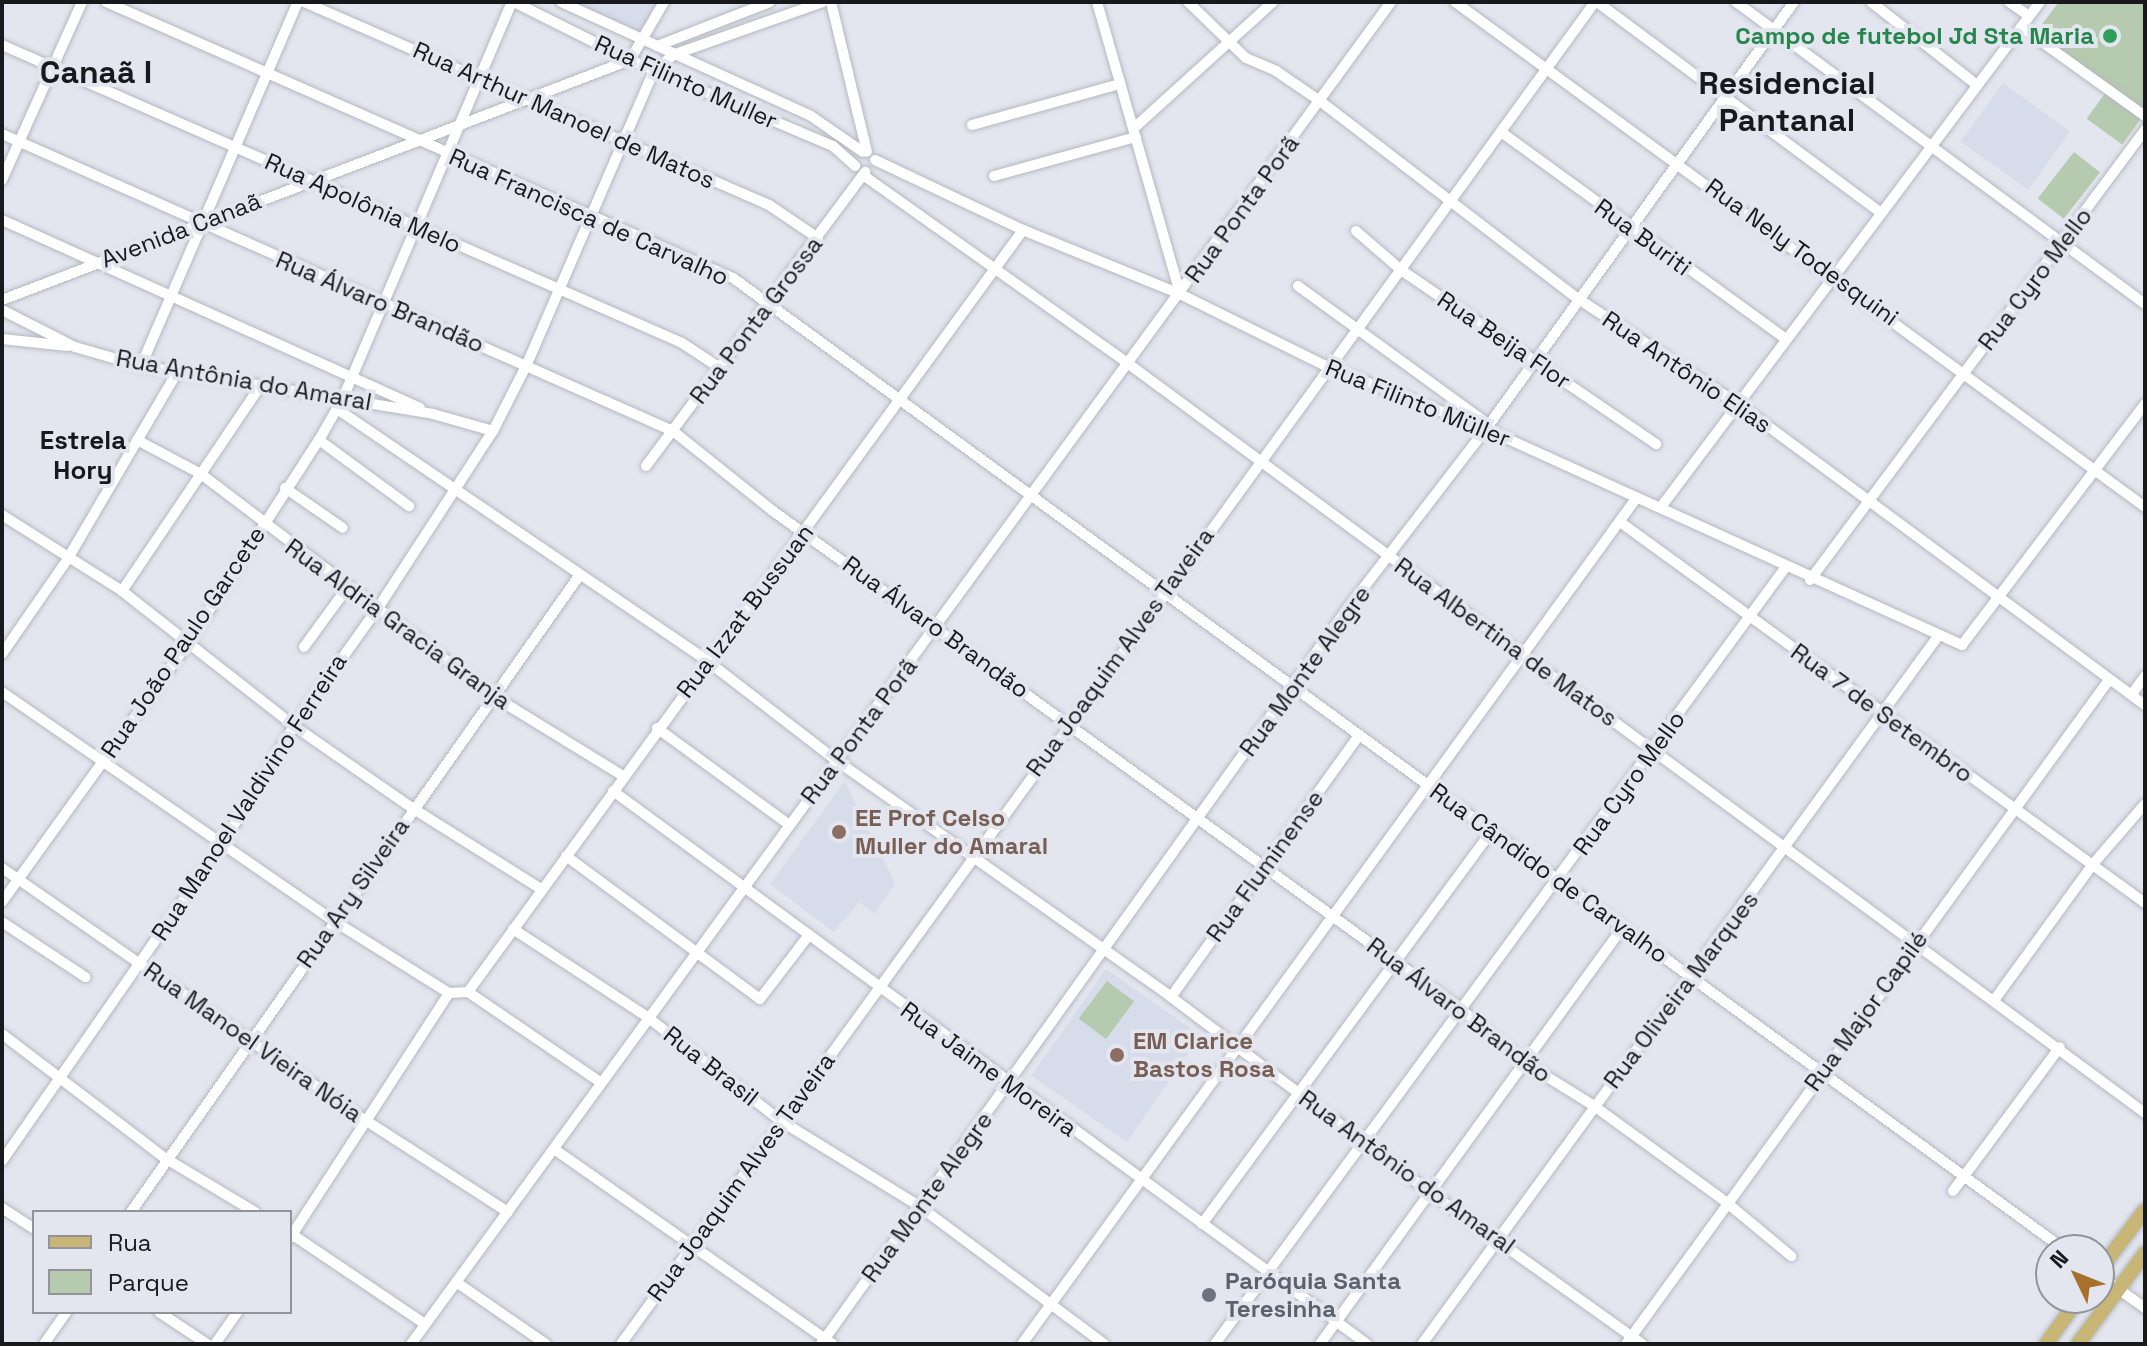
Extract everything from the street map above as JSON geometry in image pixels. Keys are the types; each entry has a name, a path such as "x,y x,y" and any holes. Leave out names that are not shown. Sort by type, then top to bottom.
{"main road":[{"path":"2115,1251 2145,1210"},
{"path":"2078,1344 2145,1253"},
{"path":"2046,1344 2068,1314"}],"street":[{"path":"2,180 82,2"},
{"name":"Rua Francisca de Carvalho","path":"106,2 269,72 413,141 592,215 733,278 1034,496"},
{"path":"141,366 298,2"},
{"name":"Rua Arthur Manoel de Matos","path":"304,2 769,205 818,238"},
{"name":"Rua João Paulo Garcete","path":"2,902 188,643 337,409 513,2"},
{"name":"Rua Filinto Muller","path":"513,2 630,60 833,146 861,171"},
{"name":"Rua Filinto Müller","path":"561,2 811,116 868,154 1023,230 1180,294 1328,367 1487,427 1635,500 1661,507 1810,580 1962,645 1997,597"},
{"path":"630,60 644,41 664,2"},
{"path":"657,46 770,2"},
{"path":"654,70 675,54 823,2"},
{"path":"831,2 868,154"},
{"path":"1097,2 1180,294"},
{"name":"Rua Antônio Elias","path":"1188,2 1227,43 1320,101 1449,204 1577,298 1738,404 2145,705"},
{"path":"994,176 1135,133 1273,2"},
{"name":"Rua Ponta Porã","path":"411,1344 554,1149 646,1016 938,627 1391,2"},
{"name":"Rua Nely Todesquini","path":"1455,2 1966,371 2145,507"},
{"path":"1596,2 1726,95 1881,213"},
{"name":"Rua Joaquim Alves Taveira","path":"621,1344 1162,592 1596,2"},
{"path":"1736,2 1931,143 2145,304"},
{"name":"Rua Monte Alegre","path":"826,1342 919,1206 1198,819 1388,556 1487,427 1577,298 1794,2"},
{"path":"1871,2 1977,85"},
{"path":"2009,2 2029,16"},
{"path":"1661,507 1931,143 2040,2"},
{"path":"2021,27 2145,116"},
{"name":"Rua Apolônia Melo","path":"2,45 682,343 720,368"},
{"name":"Avenida Canaã","path":"2,300 308,180 413,141 459,129 630,60"},
{"name":"Rua Manoel Valdivino Ferreira","path":"2,1161 223,843 294,726 378,608 493,431 527,364 654,70"},
{"path":"972,125 1120,84"},
{"name":"Rua Cyro Mello","path":"1810,580 2145,130"},
{"name":"Rua Buriti","path":"1501,132 1628,228 1786,339"},
{"name":"Rua Álvaro Brandão","path":"2,134 382,306 527,364 673,431 803,533 938,627 1462,1010 1525,1063 1594,1106 1726,1202 1791,1256"},
{"name":"Rua Ponta Grossa","path":"861,171 855,159 868,154"},
{"name":"Rua Ponta Grossa","path":"646,466 818,238 861,171 868,154"},
{"name":"Rua Albertina de Matos","path":"861,171 1917,941 2145,1113"},
{"path":"2,220 433,414"},
{"name":"Rua Izzat Bussuan","path":"468,992 706,660 901,402 1023,230"},
{"name":"Rua Beija Flor","path":"1356,231 1401,270 1656,444"},
{"path":"1298,286 1487,427"},
{"name":"Rua Antônia do Amaral","path":"2,310 75,347 141,366 433,414 493,431"},
{"path":"2,353 6,340 75,347"},
{"path":"2,654 67,560 178,371"},
{"path":"122,591 261,385"},
{"path":"1997,597 2145,404"},
{"name":"Rua Antônio do Amaral","path":"337,409 706,660 837,761 1171,997 1432,1194 1499,1237 1629,1340 1642,1344"},
{"name":"Rua Aldria Gracia Granja","path":"137,440 201,474 263,525 493,696 623,776"},
{"path":"319,440 409,506"},
{"path":"285,488 343,528"},
{"name":"Rua Cândido de Carvalho","path":"1034,496 1162,592 1296,684 1490,833 1692,976 2043,1234"},
{"path":"1022,1344 1635,500"},
{"path":"2,515 67,560 122,591 294,726 412,808 541,889"},
{"name":"Rua 7 de Setembro","path":"1620,522 2145,903"},
{"name":"Rua Cyro Mello","path":"1215,1344 1559,881 1785,568"},
{"name":"Rua Ary Silveira","path":"132,1210 165,1158 579,576"},
{"path":"304,647 347,588"},
{"name":"Rua Oliveira Marques","path":"1422,1344 1939,635"},
{"path":"2132,694 2145,676"},
{"name":"Rua Major Capilé","path":"1629,1340 1726,1202 2109,680"},
{"path":"2,692 334,921 449,993 468,992 600,1082"},
{"path":"657,728 788,824"},
{"name":"Rua Fluminense","path":"1171,997 1359,735"},
{"name":"Rua Jaime Moreira","path":"613,791 1267,1274 1367,1344"},
{"path":"1995,999 2093,864 2145,804"},
{"path":"1202,1224 1490,833"},
{"path":"566,856 760,999 809,935"},
{"name":"Rua Manoel Vieira Nóia","path":"2,868 365,1120 508,1212"},
{"path":"2,922 85,977"},
{"path":"1320,1344 1432,1194 1623,927"},
{"name":"Rua Brasil","path":"513,929 646,1016 781,1121 919,1206 1104,1344"},
{"path":"292,1233 449,993"},
{"path":"2,1034 165,1158 252,1210"},
{"path":"1953,1191 2060,1047"},
{"path":"554,1149 826,1342"},
{"path":"2,1208 32,1228"},
{"path":"292,1236 425,1324"},
{"path":"456,1282 546,1344"},
{"path":"2115,1286 2145,1308"},
{"path":"44,1344 65,1314"},
{"path":"162,1314 207,1344"},
{"path":"215,1344 236,1314"}],"shaded area":[{"path":"561,2 663,2 644,41"},
{"path":"2003,83 2070,132 2028,190 1961,141"},
{"name":"EE Prof Celso Muller do Amaral","path":"845,781 895,884 875,914 859,902 834,932 770,884"},
{"name":"EM Clarice Bastos Rosa","path":"1106,969 1201,1036 1126,1142 1031,1075"}],"green space":[{"path":"2059,2 2145,2 2145,112 2036,32"},
{"path":"2106,92 2142,118 2122,145 2087,119"},
{"path":"2074,152 2100,172 2064,219 2038,198"},
{"path":"1107,981 1134,1001 1106,1039 1079,1019"}],"place":[{"name":"Campo de futebol Jd Sta Maria","path":"2110,36"},
{"name":"EE Prof Celso Muller do Amaral","path":"839,832"},
{"name":"EM Clarice Bastos Rosa","path":"1117,1055"},
{"name":"Paróquia Santa Teresinha","path":"1209,1295"}],"district":[{"name":"Canaã I","path":"96,72"},
{"name":"Residencial Pantanal","path":"1787,102"},
{"name":"Estrela Hory","path":"83,456"}]}
